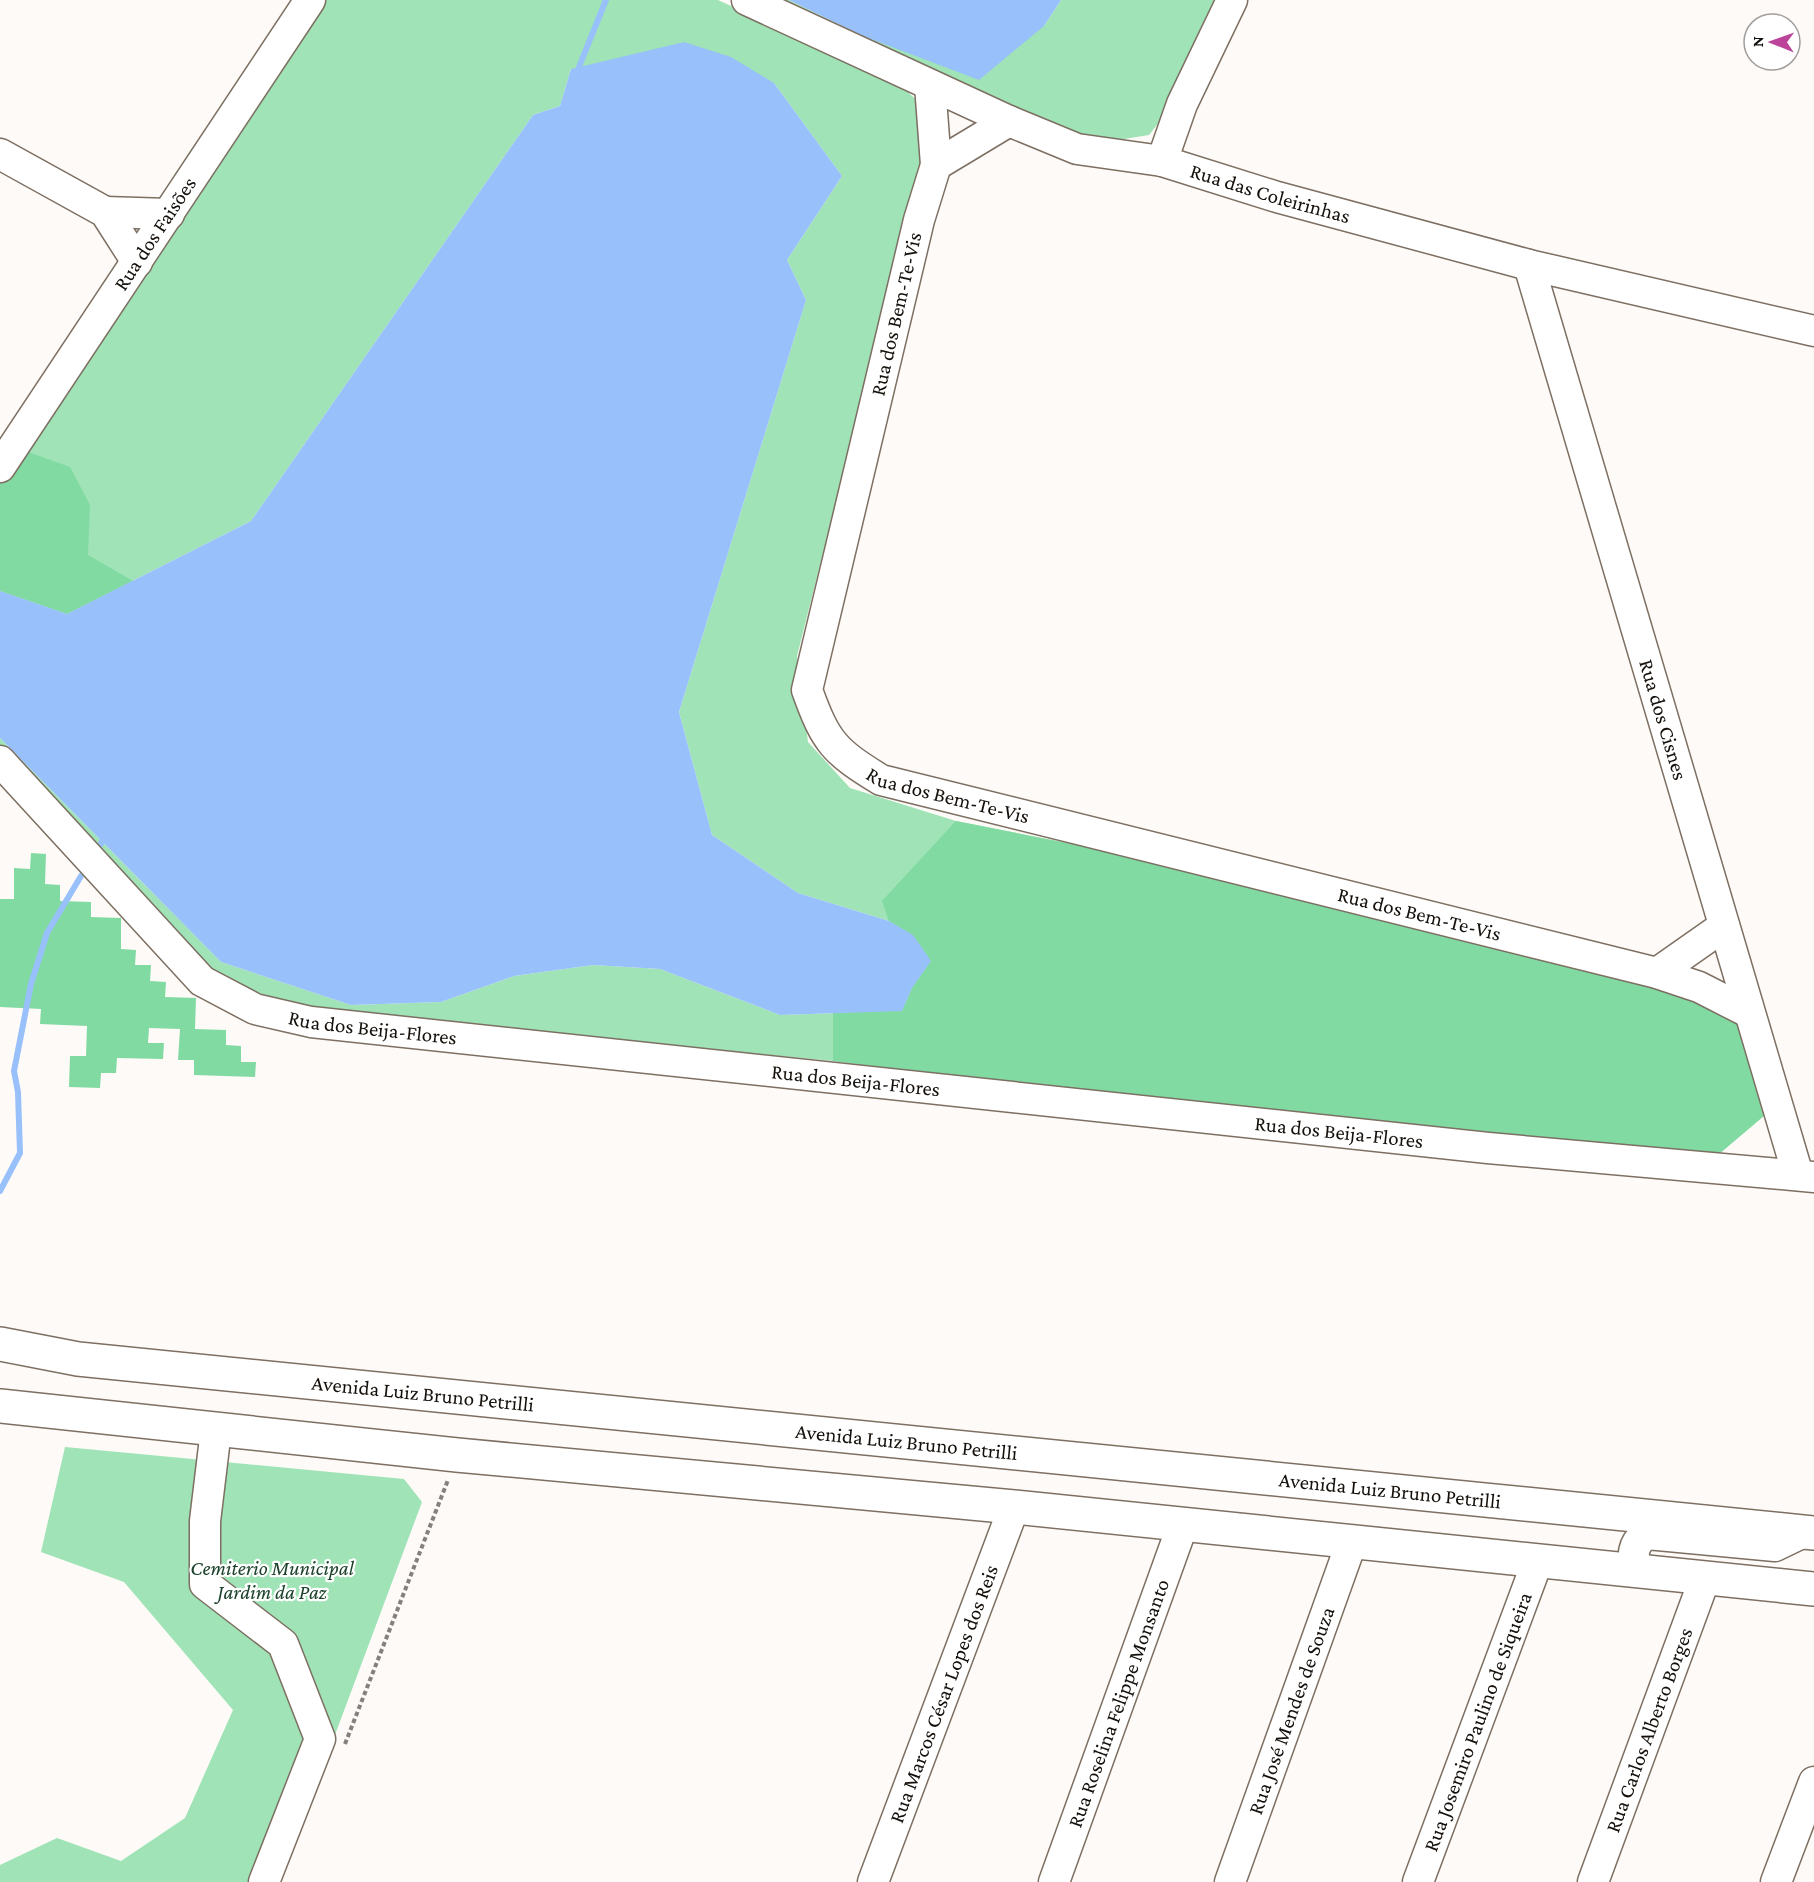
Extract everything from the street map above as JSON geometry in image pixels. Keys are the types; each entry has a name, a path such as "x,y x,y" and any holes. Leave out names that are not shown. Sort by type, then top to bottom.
{"main road":[{"name":"Avenida Luiz Bruno Petrilli","path":"0,1344 78,1359 1809,1532"},
{"path":"0,1406 457,1455 1014,1507 1814,1588"}],"street":[{"name":"Rua dos Faisões","path":"0,467 310,0"},
{"name":"Rua das Coleirinhas","path":"747,0 1009,121 1077,149 1162,161 1277,197 1529,265 1814,331"},
{"path":"1162,161 1182,104 1232,0"},
{"name":"Rua dos Bem-Te-Vis","path":"930,85 936,165 919,220 807,690 821,729 844,757 881,780 1658,973 1699,987 1748,1012"},
{"path":"936,165 1009,121"},
{"path":"0,154 105,212 169,214"},
{"path":"105,212 136,262"},
{"name":"Rua dos Cisnes","path":"1529,265 1725,926 1748,1012 1806,1176"},
{"name":"Rua dos Beija-Flores","path":"0,761 202,981 255,1009 311,1022 1488,1148 1806,1176"},
{"path":"1658,973 1725,926"},
{"path":"216,1430 205,1521 205,1584 283,1644 320,1739 264,1882"},
{"name":"Rua Marcos César Lopes dos Reis","path":"873,1882 1014,1507"},
{"path":"1591,1566 1613,1557 1624,1544 1626,1534 1608,1517 1595,1511"},
{"name":"Rua Roselina Felippe Monsanto","path":"1054,1882 1183,1524"},
{"path":"1639,1571 1633,1554 1638,1542 1647,1534 1775,1546 1809,1532"},
{"name":"Rua José Mendes de Souza","path":"1230,1882 1352,1541"},
{"name":"Rua Josemiro Paulino de Siqueira","path":"1418,1882 1538,1560"},
{"name":"Rua Carlos Alberto Borges","path":"1593,1882 1705,1578"},
{"path":"1776,1882 1814,1782"}],"path":[{"path":"343,1751 457,1455"}],"green space":[{"path":"325,0 718,0 896,81 926,109 923,156 797,656 808,742 850,788 956,821 1148,859 1764,1116 897,1070 833,1061 321,1013 232,984 194,958 0,751 0,738 221,962 351,1005 441,1002 514,976 593,965 660,969 780,1015 902,1011 912,988 889,921 798,893 712,835 679,712 806,300 787,260 842,176 774,83 571,69 560,106 533,115 251,521 67,614 0,591 0,496"},
{"path":"767,0 789,0 863,36 1044,26 1061,0 1227,0 1174,103 1149,135 1092,144"},
{"path":"0,442 70,467 90,505 88,555 133,581 67,614 0,591"},
{"path":"956,821 1148,859 1661,984 1741,1023 1764,1116 1718,1155 1490,1140 833,1061 833,1013 902,1010 912,988 931,961 913,935 889,921 882,901"},
{"path":"31,853 46,854 45,884 60,885 60,901 91,902 91,917 121,918 121,949 136,950 135,965 151,965 150,981 166,982 165,997 196,998 195,1029 226,1030 226,1045 241,1046 241,1062 256,1062 255,1077 194,1075 194,1060 178,1060 180,1029 149,1028 148,1043 164,1043 163,1059 117,1058 116,1073 101,1073 100,1088 69,1087 70,1056 86,1056 87,1026 40,1024 41,1009 0,1007 0,899 14,899 14,868 30,869"},
{"name":"Cemiterio Municipal Jardim da Paz","path":"65,1447 404,1479 422,1502 280,1882 0,1882 0,1865 57,1838 121,1861 185,1818 233,1710 124,1582 41,1552"}],"water":[{"path":"789,0 1061,0 1044,26 979,80 863,36"},
{"path":"684,42 731,57 774,83 842,176 787,260 806,300 679,712 712,835 798,893 889,921 913,935 931,961 912,988 902,1011 780,1015 660,969 593,965 514,976 441,1002 351,1005 221,962 0,738 0,591 67,614 251,521 533,115 560,106 571,69"}],"waterway":[{"path":"579,67 606,0"},
{"path":"0,1191 20,1153 18,1092 14,1071 31,984 47,933 81,876"}]}
